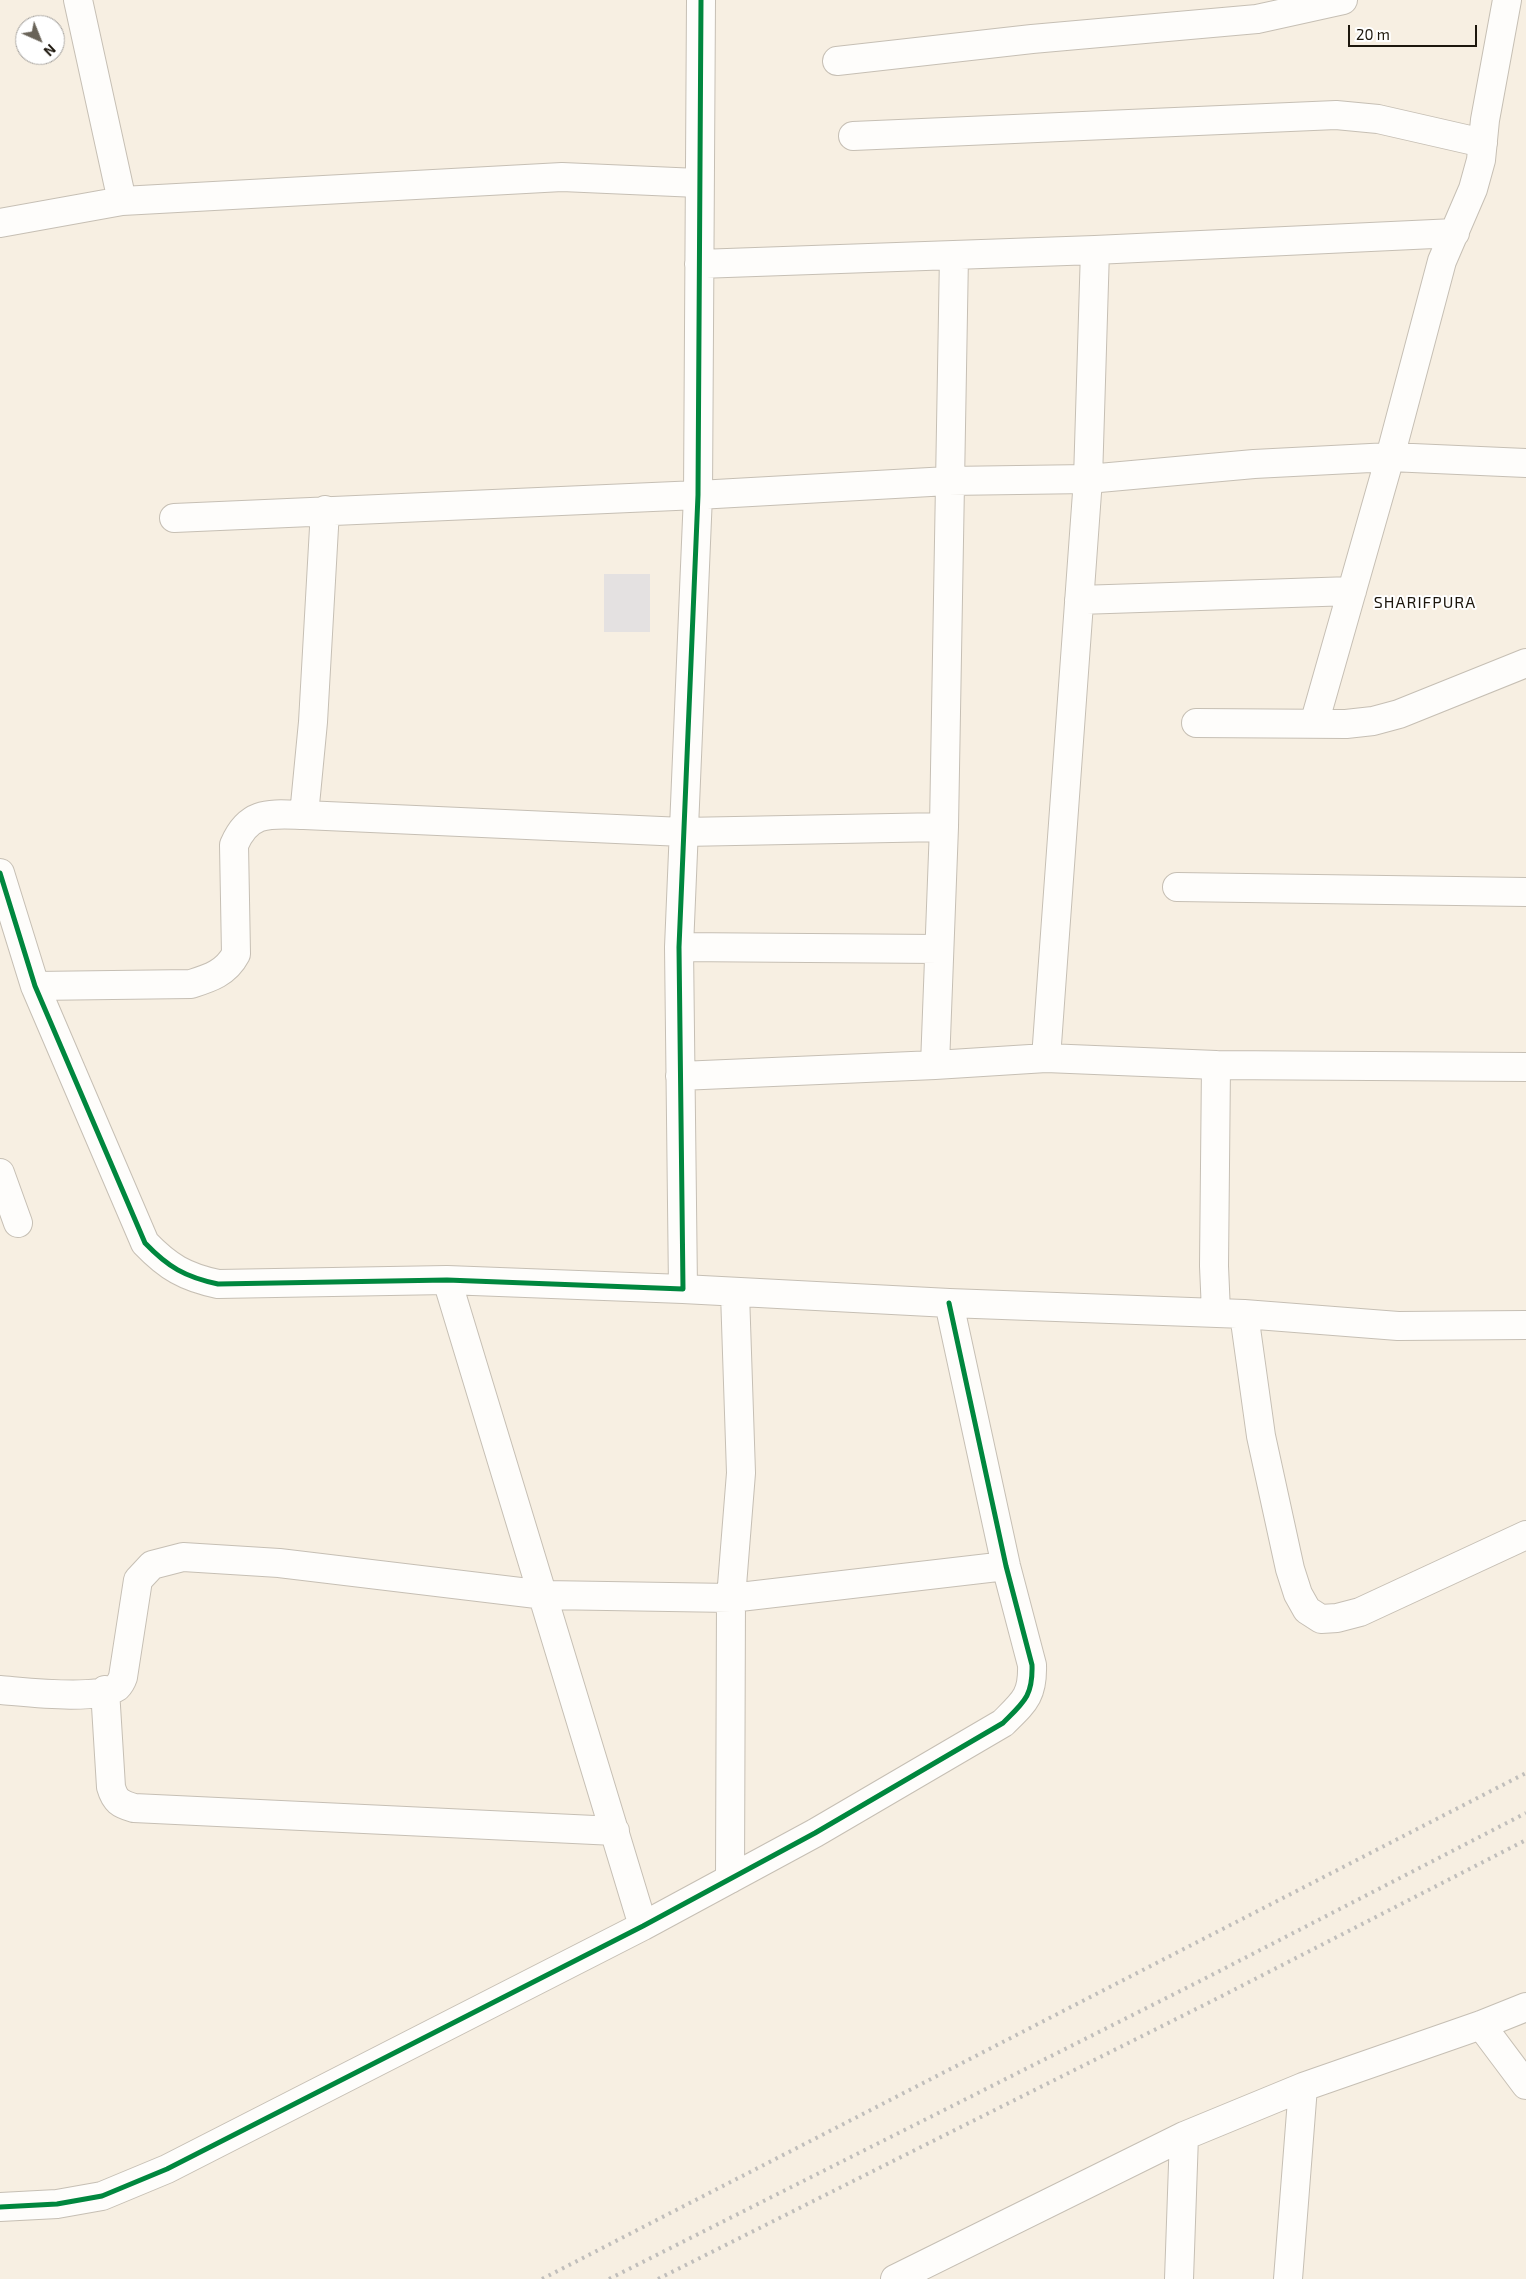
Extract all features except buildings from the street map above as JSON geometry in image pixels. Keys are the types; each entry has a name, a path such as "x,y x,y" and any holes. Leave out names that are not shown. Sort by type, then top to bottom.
{"street":[{"path":"78,0 122,202"},
{"path":"683,1289 679,947 698,495 698,182 701,0"},
{"path":"837,61 1032,39 1257,19 1343,0"},
{"path":"1314,724 1390,457 1442,261 1473,190 1483,144 1507,0"},
{"path":"853,136 1336,114 1378,119 1483,144"},
{"path":"0,223 122,202 562,177 698,182"},
{"path":"699,264 1095,250 1455,233"},
{"path":"1046,1058 1088,479 1095,250"},
{"path":"935,1066 944,827 948,481 954,255"},
{"path":"174,518 698,495 948,481 1088,479 1254,464 1390,457 1526,463"},
{"path":"304,815 313,722 325,510"},
{"path":"1079,600 1352,591"},
{"path":"1196,723 1346,724 1390,716 1526,663"},
{"path":"35,986 191,984 223,972 236,954 234,845 240,830 259,816 304,815 683,832 944,827"},
{"path":"0,873 35,986 146,1243 165,1263 194,1279 218,1284 447,1280 683,1289 949,1303 1216,1312 1398,1326 1526,1325"},
{"path":"1177,887 1526,892"},
{"path":"679,947 939,949"},
{"path":"680,1076 935,1066 1046,1058 1216,1065 1526,1067"},
{"path":"1216,1065 1214,1266 1216,1312"},
{"path":"0,1173 18,1223"},
{"path":"447,1280 545,1595 644,1926"},
{"path":"730,1879 731,1598 741,1472 735,1293"},
{"path":"0,2207 57,2204 102,2196 167,2169 644,1926 815,1833 1003,1723 1028,1698 1032,1682 1032,1665 1006,1566 949,1303"},
{"path":"1244,1314 1261,1436 1290,1570 1298,1594 1307,1610 1321,1618 1337,1618 1360,1612 1526,1535"},
{"path":"0,1690 75,1695 116,1687 123,1677 138,1580 152,1565 183,1557 279,1563 545,1595 731,1598 1006,1566"},
{"path":"105,1690 111,1787 114,1798 127,1806 615,1831"},
{"path":"895,2279 1184,2136 1303,2087 1481,2025 1526,2007"},
{"path":"1481,2025 1526,2084"},
{"path":"1288,2279 1303,2087"},
{"path":"1180,2279 1184,2136"}],"railway":[{"path":"542,2279 1526,1773"},
{"path":"609,2279 1204,1979 1526,1813"},
{"path":"658,2279 1218,1998 1526,1840"}],"cycle path":[{"path":"0,873 35,986 145,1243 161,1259 178,1270 196,1278 218,1284 447,1280 683,1289 679,947 698,495 701,0"},
{"path":"0,2207 57,2204 102,2196 167,2169 643,1926 815,1833 1003,1723 1026,1698 1031,1684 1032,1665 1006,1566 949,1303"}],"district":[{"name":"SHARIFPURA","path":"1425,603"}]}
